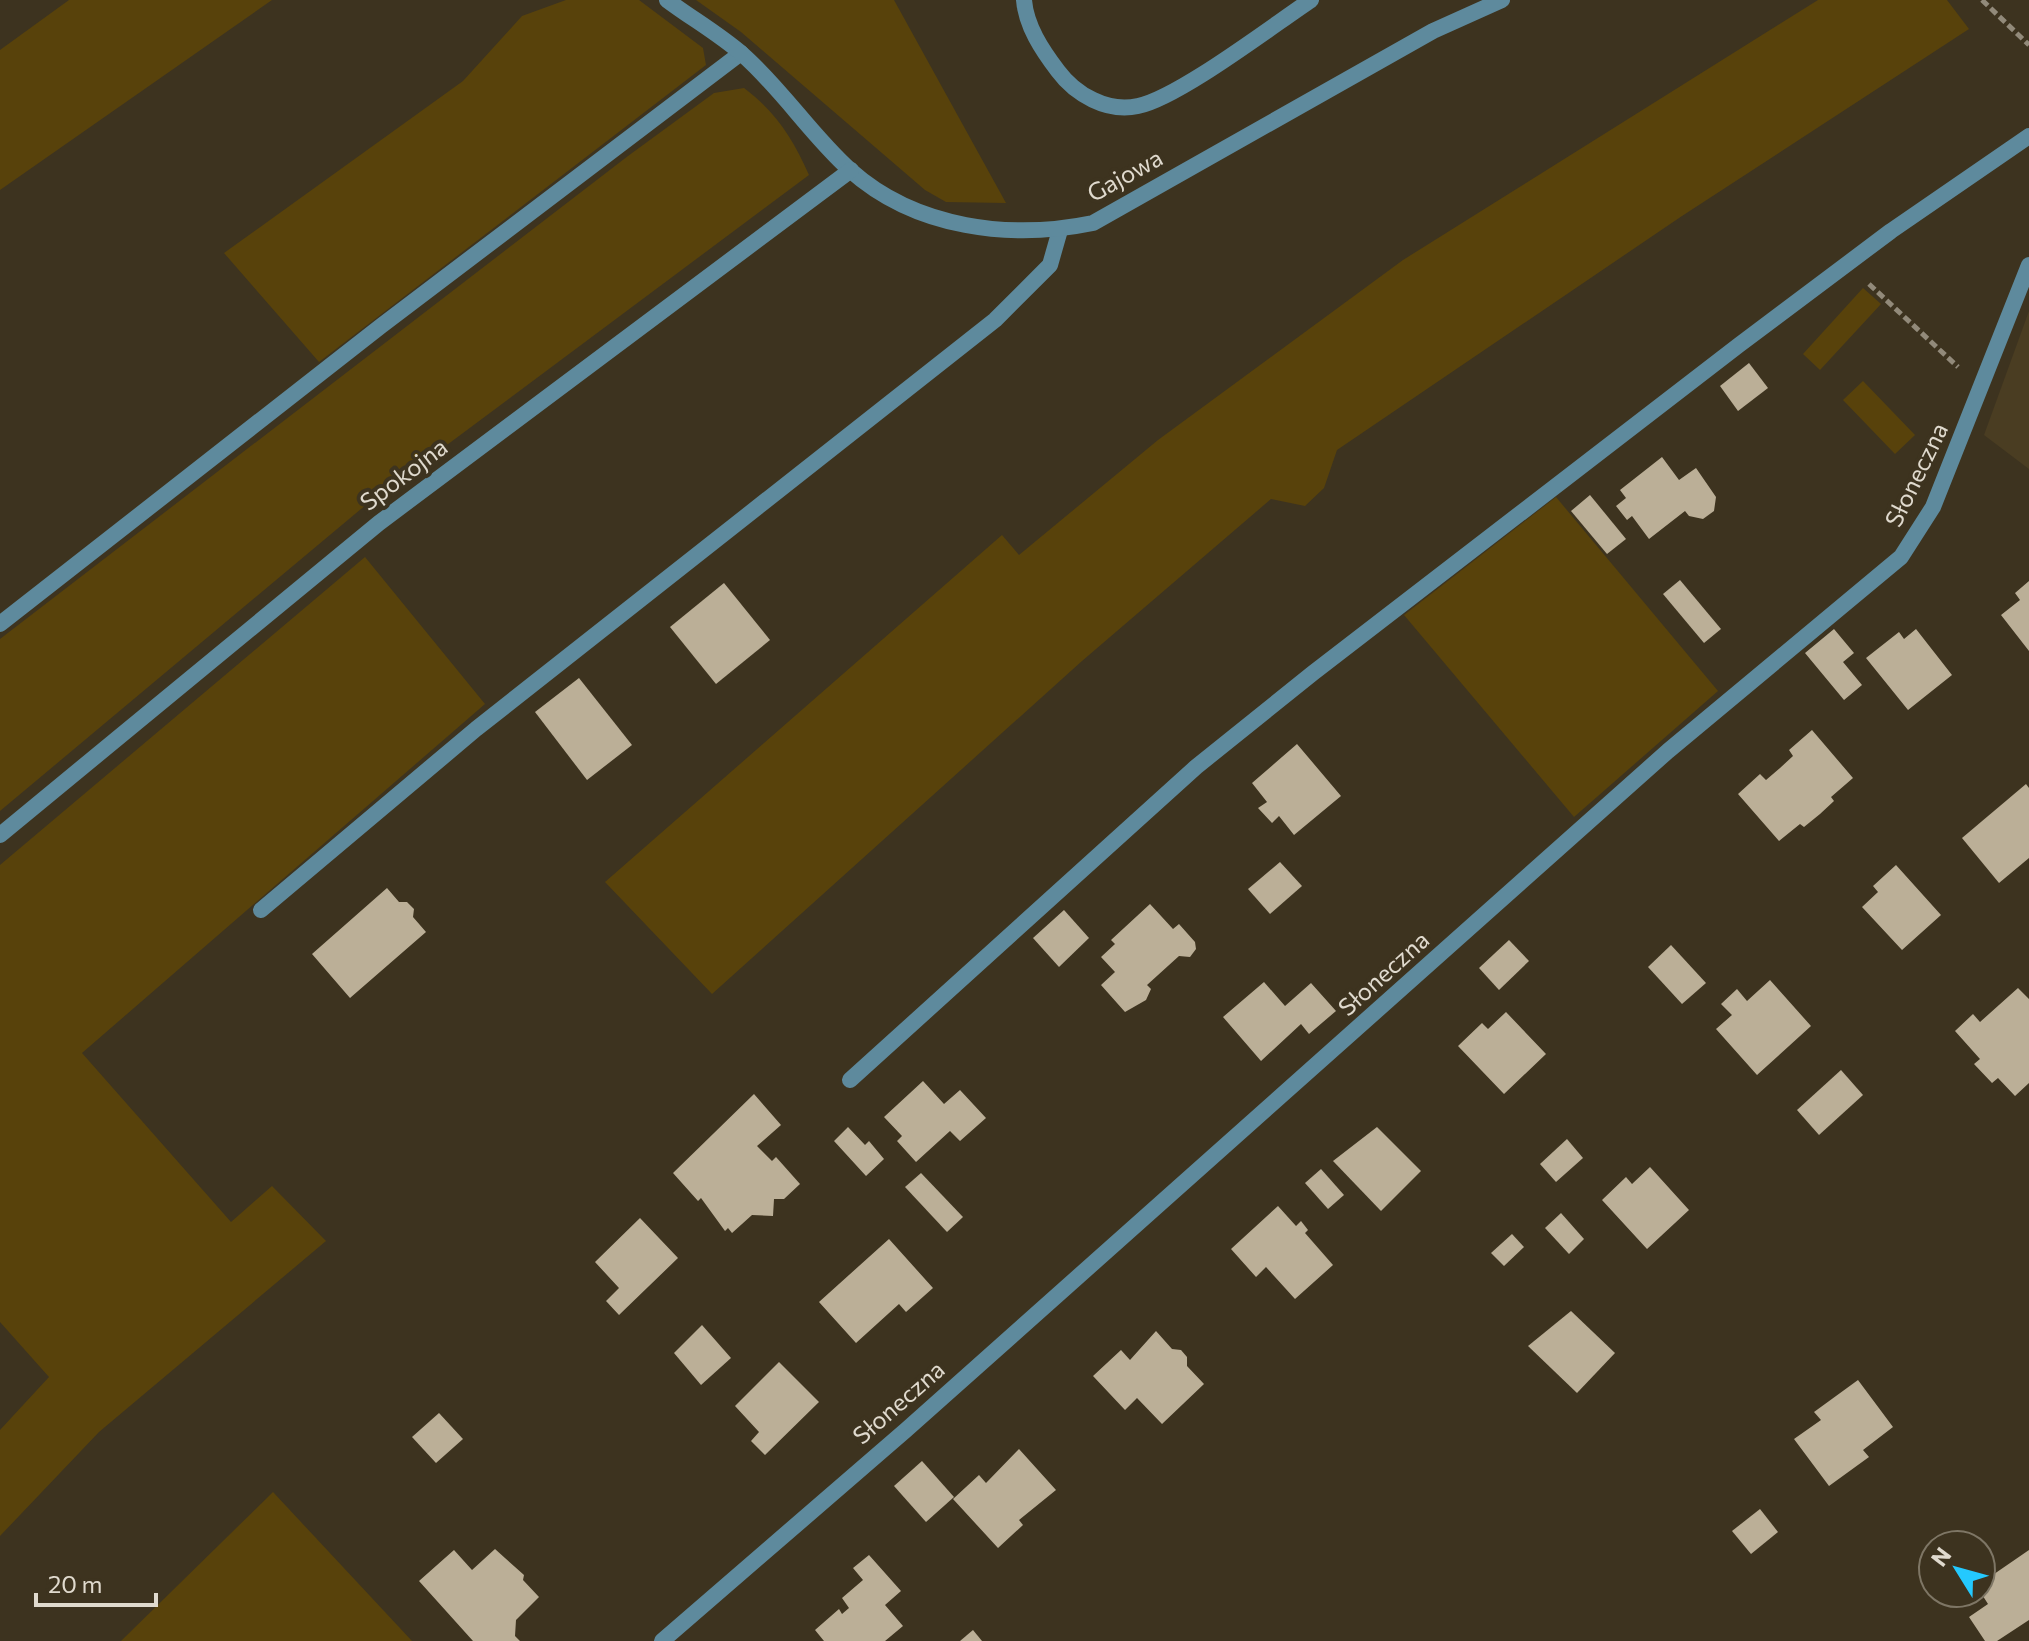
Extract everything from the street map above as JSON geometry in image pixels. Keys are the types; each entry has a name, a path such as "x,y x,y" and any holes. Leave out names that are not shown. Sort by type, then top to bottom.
{"street":[{"name":"Gajowa","path":"667,0 741,53 851,170 907,204 979,229 1060,230 1093,223 1433,31 1502,0"},
{"path":"1024,0 1025,15 1045,54 1071,88 1107,106 1137,107 1166,95 1311,0"},
{"path":"0,624 381,326 741,53"},
{"path":"850,1080 1196,767 1350,644 1848,264 2029,136"},
{"name":"Spokojna","path":"0,835 379,523 851,170"},
{"path":"261,910 500,709 995,320 1050,265 1060,230"},
{"name":"Słoneczna","path":"662,1641 906,1430 1668,751 1901,557 1933,507 2029,265"}],"path":[{"path":"1982,0 2029,45"},
{"path":"1848,264 1982,389"}],"shaded area":[{"path":"69,0 272,0 0,190 0,50"},
{"path":"566,0 639,0 703,48 706,65 319,362 224,253 463,81 522,16"},
{"path":"696,0 894,0 1006,203 946,202 925,190 741,32"},
{"path":"1818,0 1947,0 1969,29 1682,216 1337,450 1324,488 1305,506 1271,499 1082,661 712,994 605,882 1002,535 1019,555 1158,440 1403,260"},
{"path":"744,88 782,127 809,175 361,509 0,811 0,639 628,156 714,93"},
{"path":"1863,288 1881,304 1820,370 1803,354"},
{"path":"2029,311 2029,469 1984,435"},
{"path":"1863,381 1915,435 1895,454 1843,400"},
{"path":"1556,497 1718,691 1574,817 1404,615"},
{"path":"365,557 485,704 82,1053 231,1222 272,1186 326,1241 99,1432 0,1536 0,1430 49,1377 0,1322 0,865"},
{"path":"273,1492 412,1641 121,1641"}],"building":[{"path":"1749,363 1768,388 1738,411 1720,386"},
{"path":"1662,457 1679,480 1696,468 1716,497 1714,511 1703,519 1689,516 1685,511 1649,539 1632,516 1627,520 1616,506 1626,498 1620,490"},
{"path":"1590,495 1626,539 1607,554 1571,511"},
{"path":"1680,580 1721,629 1704,643 1663,594"},
{"path":"2029,581 2029,651 2001,615 2020,600 2015,593"},
{"path":"724,583 770,640 716,684 670,627"},
{"path":"1834,629 1854,653 1843,662 1862,685 1844,700 1805,653"},
{"path":"1916,629 1952,675 1908,710 1866,658 1899,632 1904,639"},
{"path":"579,678 632,745 587,780 535,712"},
{"path":"1812,730 1853,778 1831,797 1834,801 1820,814 1804,827 1800,824 1779,841 1738,794 1760,774 1766,780 1780,768 1793,756 1789,750"},
{"path":"1297,744 1341,796 1294,835 1279,816 1272,823 1258,808 1267,802 1252,783"},
{"path":"2026,784 2029,788 2029,858 1999,883 1962,838"},
{"path":"1280,862 1302,886 1270,914 1248,889"},
{"path":"1896,865 1941,915 1902,950 1862,907 1878,892 1873,886"},
{"path":"387,888 399,902 407,902 414,909 413,917 426,932 350,998 312,954"},
{"path":"1150,904 1173,929 1179,924 1195,942 1196,949 1190,957 1179,956 1147,985 1151,989 1146,1000 1125,1012 1101,985 1115,972 1101,957 1115,944 1111,940"},
{"path":"1064,910 1089,938 1059,967 1033,938"},
{"path":"1509,940 1529,961 1499,990 1479,968"},
{"path":"1671,945 1706,983 1682,1004 1648,967"},
{"path":"1770,980 1811,1026 1757,1075 1716,1029 1732,1015 1721,1004 1737,989 1747,1001"},
{"path":"1264,982 1285,1006 1311,983 1336,1011 1309,1034 1301,1024 1261,1061 1223,1017"},
{"path":"2018,988 2029,999 2029,1083 2015,1096 1998,1078 1992,1083 1974,1064 1980,1059 1955,1031 1973,1014 1980,1022"},
{"path":"1506,1012 1546,1054 1504,1094 1458,1046 1482,1023 1488,1029"},
{"path":"1841,1070 1863,1095 1819,1135 1797,1110"},
{"path":"923,1081 944,1104 960,1090 986,1118 960,1141 950,1131 916,1162 897,1141 902,1136 884,1117"},
{"path":"754,1094 781,1125 757,1146 772,1161 776,1157 800,1184 784,1199 774,1199 773,1216 752,1215 732,1233 728,1228 725,1231 701,1198 698,1201 673,1173"},
{"path":"848,1127 865,1145 869,1141 884,1159 866,1176 834,1141"},
{"path":"1377,1127 1421,1171 1381,1211 1333,1161"},
{"path":"1567,1139 1583,1158 1556,1182 1540,1164"},
{"path":"1650,1167 1689,1210 1647,1249 1602,1200 1626,1177 1632,1184"},
{"path":"1321,1169 1344,1195 1328,1209 1305,1183"},
{"path":"921,1173 963,1217 947,1232 905,1187"},
{"path":"1278,1206 1296,1226 1301,1221 1308,1230 1305,1233 1333,1265 1295,1299 1266,1267 1256,1277 1231,1249"},
{"path":"1561,1213 1584,1239 1569,1254 1545,1228"},
{"path":"640,1218 678,1258 619,1315 606,1301 619,1288 595,1262"},
{"path":"1512,1234 1524,1247 1504,1266 1491,1253"},
{"path":"889,1239 933,1288 906,1312 899,1304 856,1343 819,1302"},
{"path":"1571,1311 1615,1353 1577,1393 1528,1346"},
{"path":"702,1325 731,1358 701,1385 674,1353"},
{"path":"1156,1331 1172,1349 1181,1350 1187,1357 1187,1366 1204,1384 1162,1424 1137,1398 1125,1410 1093,1376 1121,1350 1130,1360"},
{"path":"779,1362 819,1402 765,1455 751,1441 759,1432 735,1406"},
{"path":"1858,1380 1893,1427 1863,1450 1869,1457 1829,1486 1794,1439 1821,1420 1814,1412"},
{"path":"439,1413 463,1439 436,1463 412,1437"},
{"path":"1019,1449 1056,1490 1019,1520 1023,1525 998,1548 953,1499 979,1475 986,1483"},
{"path":"922,1461 954,1497 926,1522 894,1486"},
{"path":"1760,1509 1778,1532 1751,1554 1732,1531"},
{"path":"495,1549 524,1575 523,1580 539,1597 516,1620 515,1636 520,1641 473,1641 419,1581 454,1550 472,1570"},
{"path":"2029,1550 2029,1620 1997,1641 1985,1641 1969,1617 1981,1609 1997,1609 1997,1572"},
{"path":"869,1555 901,1591 885,1605 903,1626 885,1641 824,1641 815,1630 839,1609 842,1614 849,1608 842,1598 863,1580 853,1568"},
{"path":"973,1630 982,1641 960,1641"}]}
